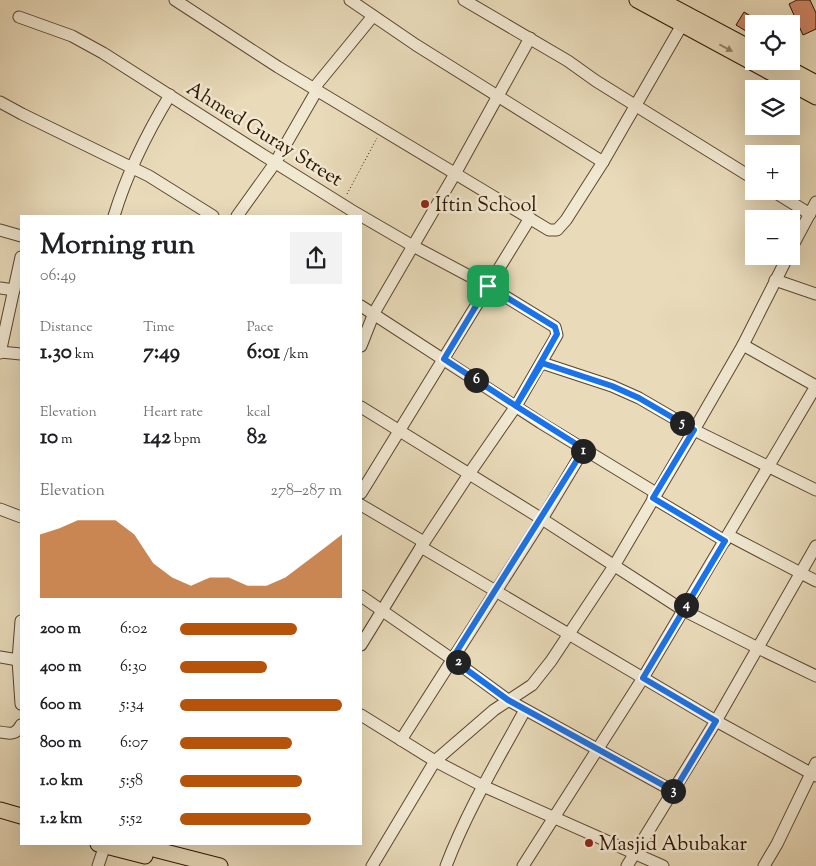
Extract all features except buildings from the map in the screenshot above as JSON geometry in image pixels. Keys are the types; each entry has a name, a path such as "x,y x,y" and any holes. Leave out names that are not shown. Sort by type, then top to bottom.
{"main road":[{"path":"637,0 745,46"},
{"path":"660,0 685,20 816,97"},
{"path":"792,70 816,83"},
{"path":"0,810 20,816"},
{"path":"0,820 20,825"},
{"path":"106,845 184,866"},
{"path":"138,845 220,866"}],"street":[{"path":"175,0 278,67 456,172 549,230 557,230 566,220 603,162 685,20"},
{"path":"350,0 416,45 603,162"},
{"path":"464,0 568,61 596,81 745,173"},
{"path":"238,215 275,162 316,89 373,16"},
{"name":"Ahmed Guray Street","path":"19,17 72,36 103,52 361,215"},
{"path":"362,343 374,313 456,172 530,38"},
{"path":"114,215 132,167 151,126 170,95"},
{"path":"0,102 149,176 211,215"},
{"path":"787,200 810,214"},
{"path":"800,232 816,202"},
{"name":"Ahmed Guray Street","path":"362,216 413,246 488,286 555,327 557,334 516,406 422,544 362,644"},
{"path":"362,491 530,218"},
{"path":"0,230 20,236"},
{"path":"20,262 0,352 20,354"},
{"path":"372,866 435,760 494,710 532,685 570,634 614,566 694,430 743,345 784,265"},
{"path":"776,280 816,294"},
{"path":"0,288 14,290"},
{"path":"362,307 655,496 727,538 816,581"},
{"path":"523,866 643,678 816,386 743,345"},
{"path":"542,363 619,389 639,398 694,430 816,490"},
{"path":"362,408 542,519 683,610 816,676"},
{"path":"402,740 542,519 584,449"},
{"path":"362,506 495,591 716,721 814,771 764,866"},
{"path":"0,509 20,517"},
{"path":"627,866 716,721 816,546"},
{"path":"362,597 508,700 674,791"},
{"path":"20,634 18,660 20,689"},
{"path":"0,657 18,660"},
{"path":"446,866 458,835 525,710"},
{"path":"362,716 435,760 483,786 663,866"},
{"path":"0,732 12,734 18,731 20,727"},
{"path":"98,866 102,845"}],"path":[{"path":"342,204 382,128"}],"place":[{"name":"Iftin School","path":"425,204"},
{"name":"Masjid Abubakar","path":"589,843"}],"route":[{"path":"488,286 444,359 516,406 542,363 612,386 639,398 694,430 653,498 725,541 643,678 716,721 674,791 508,700 452,659 542,519 584,449 516,406 557,334 555,327 488,286"}]}
